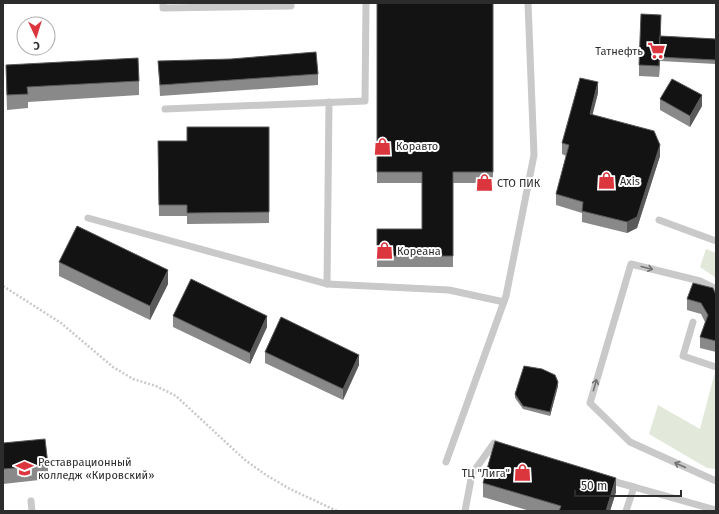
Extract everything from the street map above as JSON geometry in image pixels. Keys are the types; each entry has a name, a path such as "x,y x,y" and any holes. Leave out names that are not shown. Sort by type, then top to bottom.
{"lane":[{"path":"163,3 163,8 291,6"},
{"path":"165,109 365,101 366,3"},
{"path":"446,462 504,302 534,156 528,3"},
{"path":"327,284 329,102"},
{"path":"88,218 327,284 449,290 504,302"},
{"path":"659,220 716,242"},
{"path":"716,289 700,281 631,264 590,403 630,442 716,480"},
{"path":"693,322 683,356 716,366"},
{"path":"465,511 472,474 494,443 507,449"},
{"path":"604,478 716,510"},
{"path":"626,511 634,487"},
{"path":"31,501 32,511"}],"path":[{"path":"3,286 61,323 120,371 133,379 156,386 176,396 245,460 266,475 290,489 337,511"}],"green space":[{"path":"706,249 716,253 716,278 700,267"},
{"path":"715,372 716,469 707,468 649,434 658,405 700,429"}],"building":[{"path":"377,3 493,3 493,172 453,172 453,256 377,256 377,229 422,229 422,172 377,172"},
{"name":"Татнефть","path":"641,14 661,15 659,66 639,65"},
{"path":"660,36 716,39 716,60 659,57"},
{"path":"316,52 318,74 160,85 158,61 231,59"},
{"path":"138,58 139,81 27,87 28,94 7,95 6,65"},
{"name":"Axis","path":"580,78 598,82 590,114 654,131 660,145 637,217 627,222 582,211 583,202 556,194 569,145 562,143"},
{"path":"672,79 702,95 690,116 660,99"},
{"path":"187,127 269,127 269,212 187,213 187,205 159,205 158,141 187,141"},
{"path":"77,226 168,270 150,306 59,262"},
{"path":"191,279 267,316 250,353 173,316"},
{"path":"693,283 713,288 716,295 716,341 700,337 708,315 701,303 687,299"},
{"path":"281,317 359,355 343,389 265,352"},
{"path":"524,366 542,369 555,375 558,382 550,412 523,406 515,394"},
{"path":"45,439 48,465 3,469 3,443"},
{"name":"ТЦ \"Лига\"","path":"495,441 616,478 606,511 559,511 561,506 483,483"}],"place":[{"name":"Татнефть","path":"656,51"},
{"name":"Коравто","path":"383,146"},
{"name":"Axis","path":"607,181"},
{"name":"СТО ПИК","path":"484,183"},
{"name":"Кореана","path":"384,251"},
{"name":"Реставрационный колледж «Кировский»","path":"25,468"},
{"name":"ТЦ \"Лига\"","path":"523,473"}]}
